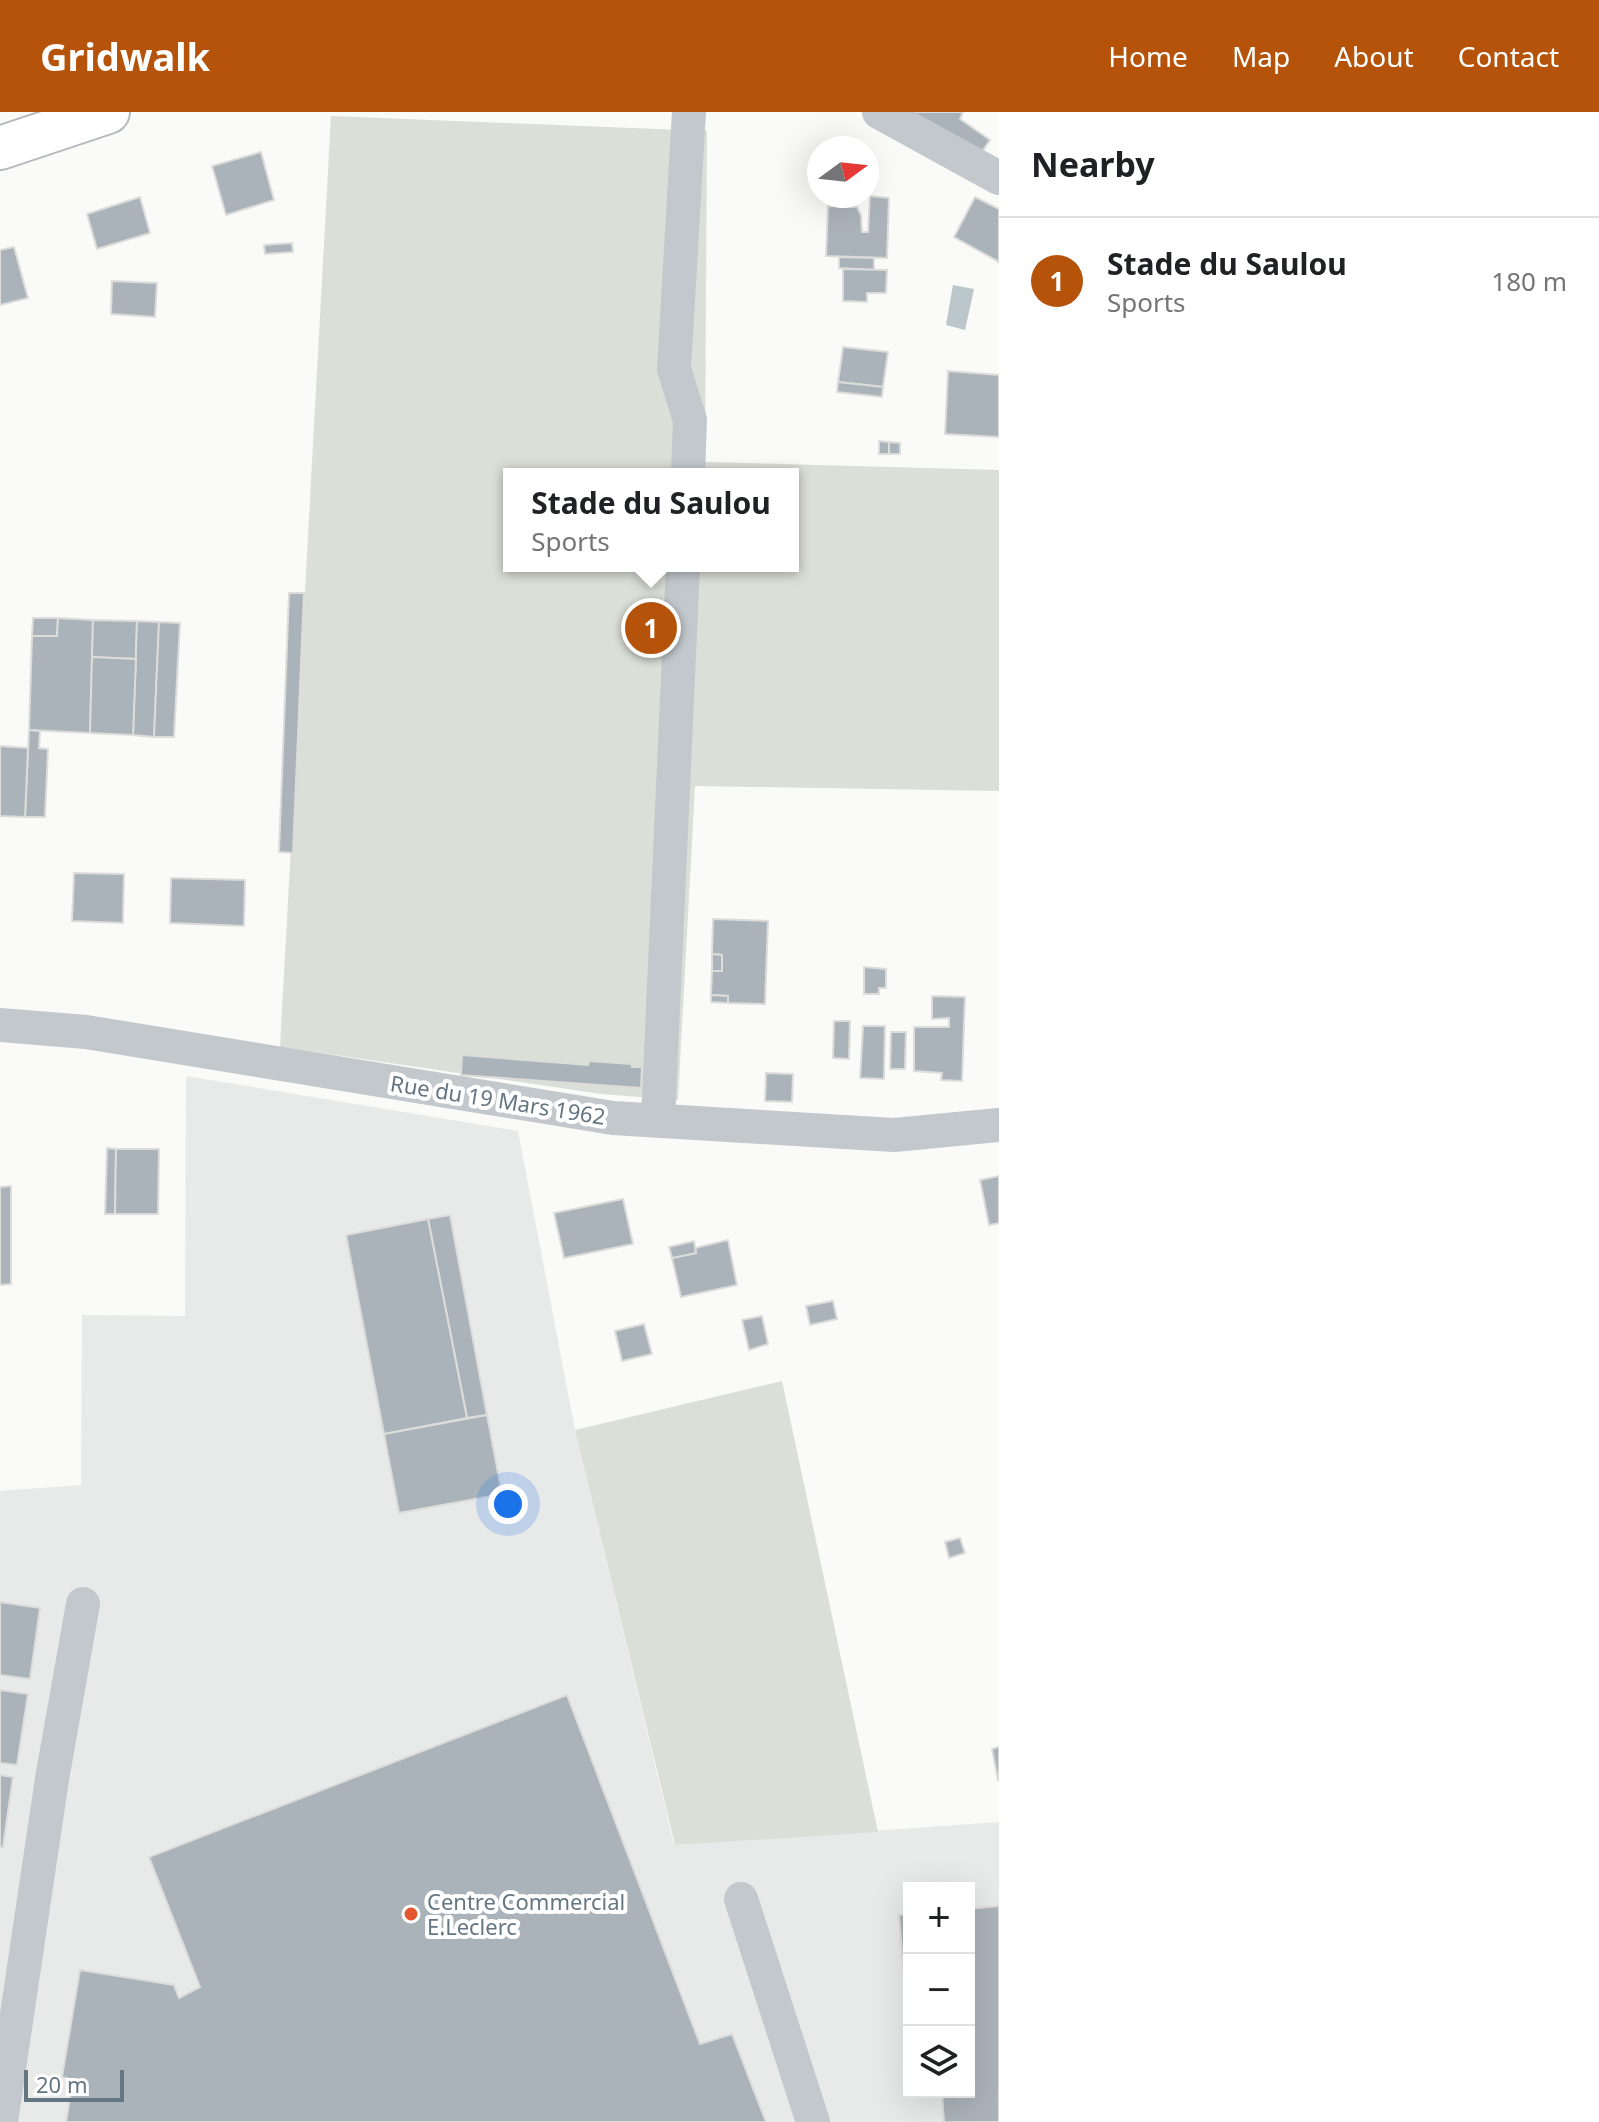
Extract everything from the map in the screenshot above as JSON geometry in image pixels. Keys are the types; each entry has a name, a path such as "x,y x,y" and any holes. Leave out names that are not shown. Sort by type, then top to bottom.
{"main road":[{"path":"0,148 108,112"}],"street":[{"path":"688,468 690,420 674,369 689,112"},
{"path":"879,112 999,178"},
{"path":"658,1120 683,572"},
{"name":"Rue du 19 Mars 1962","path":"0,1025 86,1032 613,1118 894,1135 999,1125"},
{"path":"1,2122 52,1779 83,1604"},
{"path":"741,1899 813,2122"}],"shaded area":[{"path":"331,116 707,131 705,462 999,470 999,791 695,786 678,1100 602,1094 280,1047"},
{"path":"953,285 974,289 965,330 946,325"},
{"path":"186,1076 518,1131 575,1430 674,1845 999,1822 999,2122 0,2122 0,1491 81,1485 82,1315 185,1316"},
{"path":"782,1381 878,1832 675,1845 575,1430"}],"building":[{"path":"910,112 963,112 960,119 990,140 977,159"},
{"path":"261,152 274,200 226,215 212,166"},
{"path":"140,197 150,233 97,249 87,214"},
{"path":"879,197 889,198 887,258 826,256 828,208 858,208 862,232 868,232 869,208 879,208"},
{"path":"975,197 999,209 999,262 954,237"},
{"path":"292,243 293,252 265,254 264,245"},
{"path":"14,247 28,298 0,305 0,250"},
{"path":"839,257 874,258 874,270 839,268"},
{"path":"843,269 887,270 886,293 867,293 867,302 843,301"},
{"path":"112,281 157,283 155,317 111,314"},
{"path":"843,347 888,352 883,387 838,382"},
{"path":"948,371 999,375 999,437 945,434"},
{"path":"838,382 883,387 882,397 837,392"},
{"path":"879,441 889,442 889,454 879,454"},
{"path":"889,442 900,443 900,454 889,454"},
{"path":"289,593 304,593 293,853 279,852"},
{"path":"33,618 58,618 57,636 32,636"},
{"path":"58,618 93,620 90,733 29,730 32,636 57,636"},
{"path":"93,620 137,621 136,659 92,657"},
{"path":"137,621 159,622 154,737 133,735"},
{"path":"159,622 180,623 174,737 154,737"},
{"path":"92,657 136,659 133,735 90,733"},
{"path":"29,730 40,731 39,748 48,749 45,817 25,817"},
{"path":"0,746 28,748 25,817 0,816"},
{"path":"74,873 124,874 123,923 72,921"},
{"path":"171,878 245,880 244,926 170,923"},
{"path":"713,919 768,921 765,1004 728,1003 728,996 711,995 712,971 722,971 722,955 712,954"},
{"path":"712,954 722,955 722,971 712,971"},
{"path":"864,967 886,969 886,988 879,988 879,994 864,994"},
{"path":"711,995 728,996 728,1003 711,1002"},
{"path":"932,996 965,997 962,1081 941,1080 942,1073 914,1071 914,1027 949,1027 949,1018 932,1019"},
{"path":"834,1021 850,1021 849,1059 833,1058"},
{"path":"863,1026 885,1026 884,1079 860,1078"},
{"path":"891,1032 906,1032 905,1069 890,1069"},
{"path":"462,1055 588,1065 589,1061 632,1064 632,1067 642,1067 641,1088 461,1075"},
{"path":"766,1073 793,1074 792,1102 765,1101"},
{"path":"107,1148 116,1149 115,1214 105,1214"},
{"path":"116,1149 159,1149 158,1214 115,1214"},
{"path":"999,1176 999,1223 989,1225 980,1180"},
{"path":"11,1186 11,1284 0,1285 0,1187"},
{"path":"623,1199 633,1244 564,1258 554,1213"},
{"path":"450,1215 487,1415 467,1418 428,1219"},
{"path":"428,1219 467,1418 384,1434 346,1235"},
{"path":"728,1240 737,1285 681,1297 672,1258 696,1253 695,1248"},
{"path":"694,1241 696,1253 672,1258 669,1247"},
{"path":"833,1301 837,1319 810,1325 806,1306"},
{"path":"762,1316 768,1344 749,1350 742,1320"},
{"path":"644,1324 652,1354 622,1361 615,1331"},
{"path":"487,1415 502,1494 399,1513 384,1434"},
{"path":"960,1538 965,1553 949,1558 945,1542"},
{"path":"0,1602 40,1608 30,1679 0,1675"},
{"path":"0,1690 28,1694 17,1765 0,1763"},
{"name":"Centre Commercial E.Leclerc","path":"567,1695 700,2044 732,2034 766,2122 66,2122 73,2080 62,2077 80,1970 174,1985 179,1998 200,1987 149,1857"},
{"path":"999,1747 999,1780 998,1780 992,1749"},
{"path":"0,1775 13,1777 3,1847 0,1847"},
{"path":"999,1906 999,2122 944,2122 942,2098 975,2098 975,1908"},
{"path":"899,1915 903,1915 903,1964"}],"place":[{"name":"Stade du Saulou","path":"651,628"},
{"name":"Centre Commercial E.Leclerc","path":"411,1914"}]}
